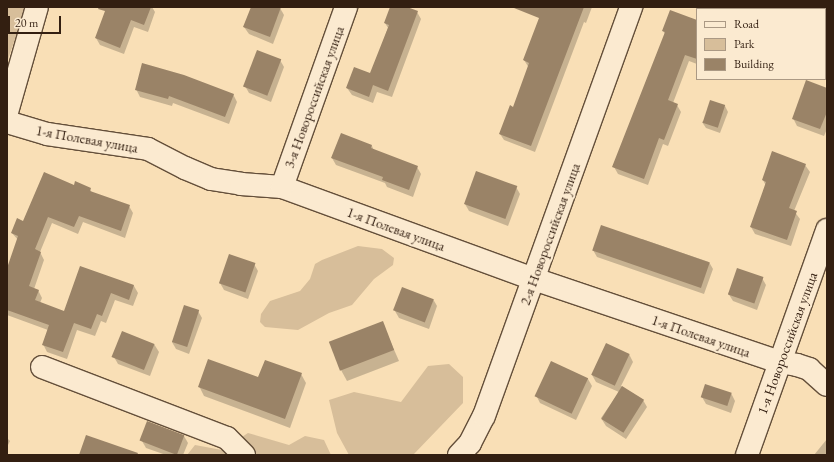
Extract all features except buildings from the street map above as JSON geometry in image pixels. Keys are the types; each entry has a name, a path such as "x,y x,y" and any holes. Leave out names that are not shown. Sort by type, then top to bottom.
{"street":[{"path":"7,112 37,7"},
{"name":"3-я Новороссийская улица","path":"282,187 346,7"},
{"name":"2-я Новороссийская улица","path":"459,455 470,443 484,416 631,7"},
{"name":"1-я Полевая улица","path":"7,122 47,134 148,149 185,168 211,179 241,184 282,187 534,279 779,362 809,369 827,385"},
{"name":"1-я Новороссийская улица","path":"747,455 827,230"},
{"path":"42,367 227,438 244,455"}],"green space":[{"path":"7,7 26,7 7,62"},
{"path":"358,246 382,249 394,258 393,265 374,279 352,305 329,313 298,330 265,327 260,322 261,314 270,301 300,291 310,279 315,264"},
{"path":"449,364 463,377 463,403 413,455 349,455 337,433 329,400 354,392 401,402 428,366"},
{"path":"248,433 289,445 305,436 324,440 331,455 187,455 195,445 222,450"}]}
